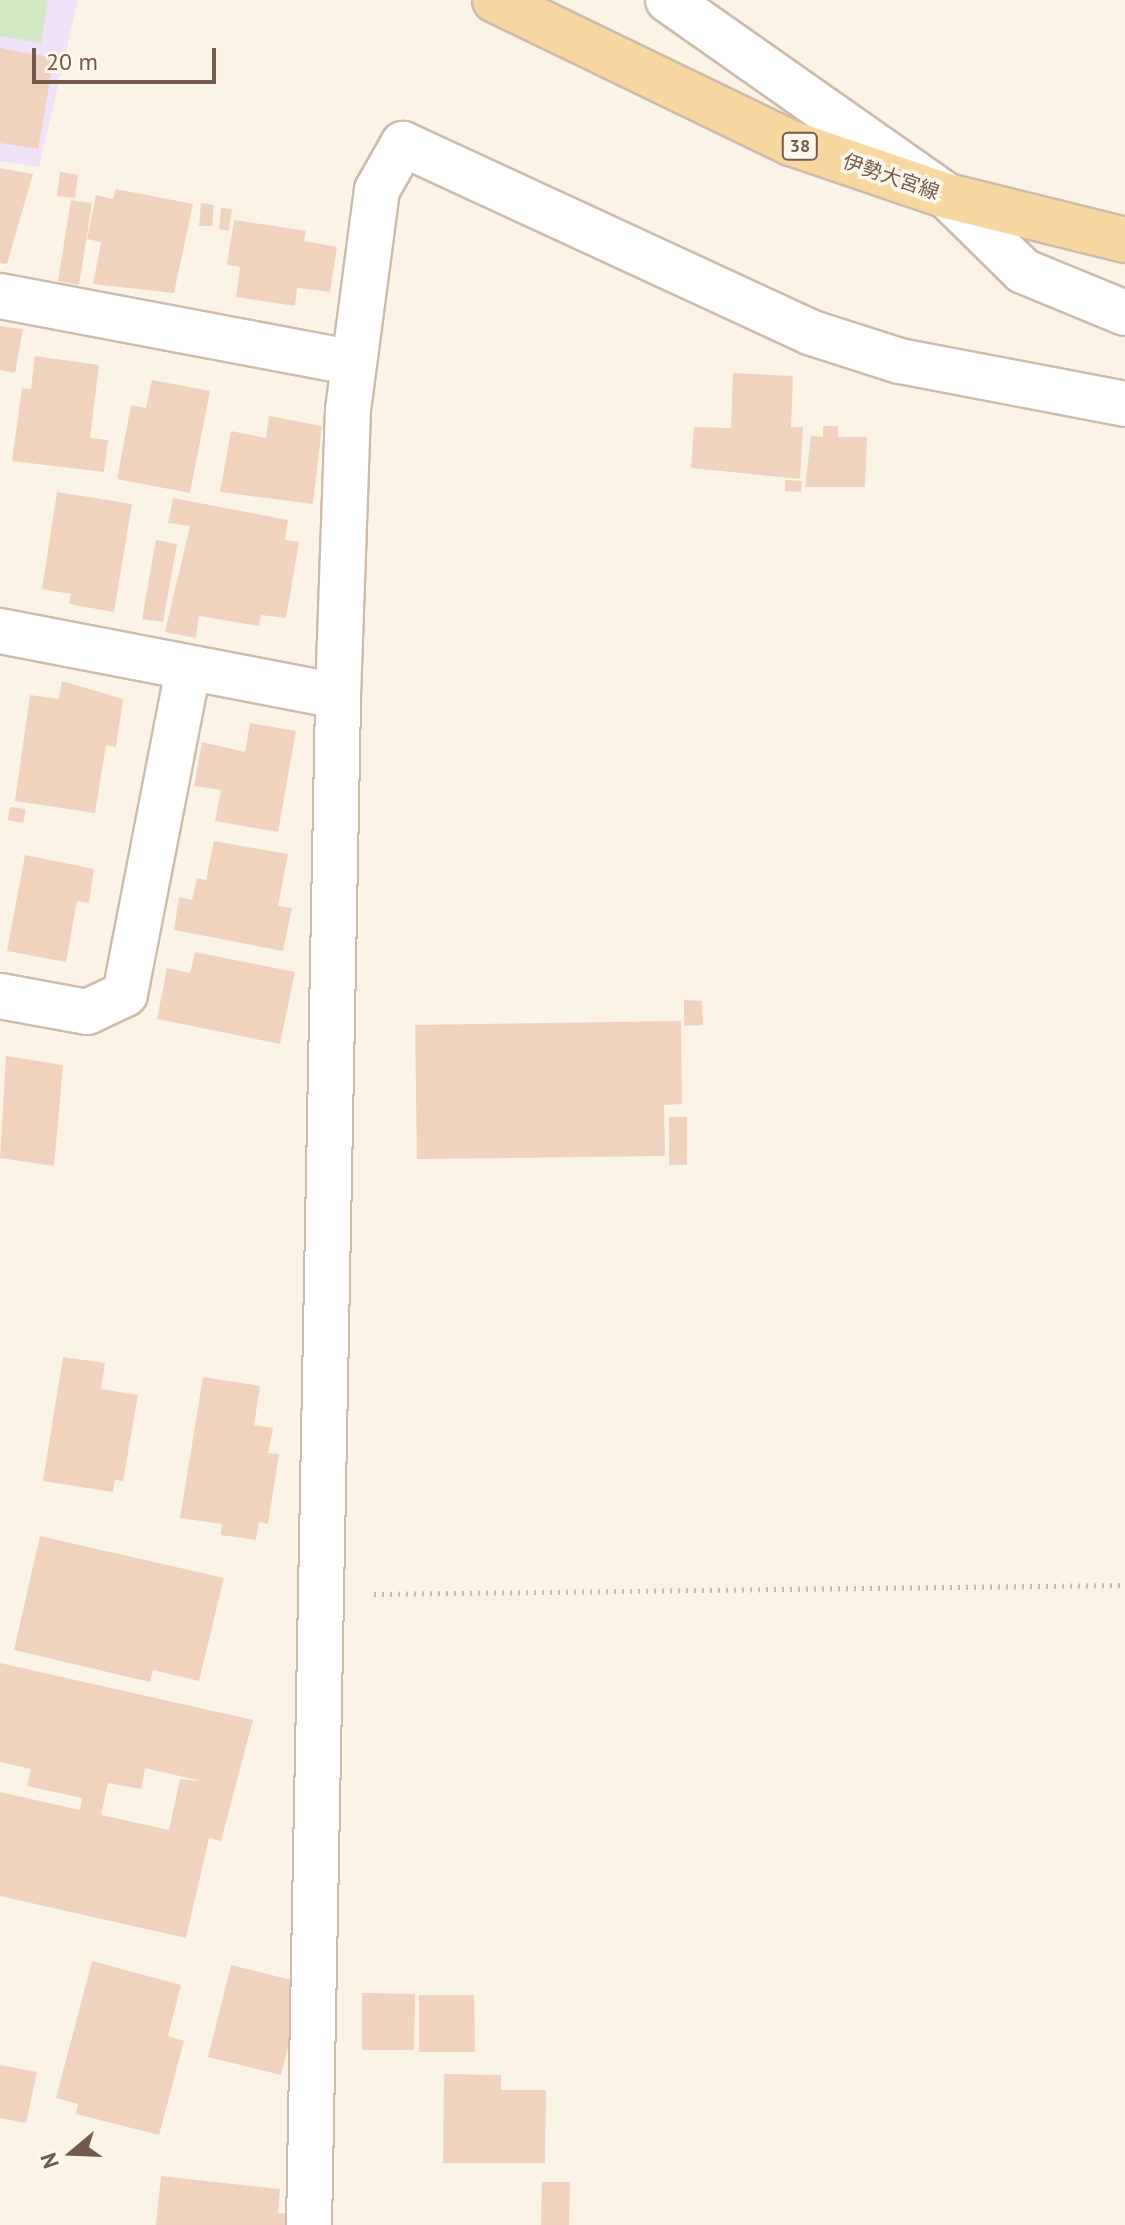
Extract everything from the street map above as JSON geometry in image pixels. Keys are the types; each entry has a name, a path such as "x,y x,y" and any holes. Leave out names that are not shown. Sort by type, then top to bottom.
{"main road":[{"name":"伊勢大宮線","path":"495,0 791,143 947,196 1125,240"}],"street":[{"path":"668,0 947,196 1023,271 1125,313"},
{"path":"309,2225 325,1594 338,696 354,363 377,190 403,144 809,332 900,361 1125,404"},
{"path":"0,296 354,363"},
{"path":"0,631 338,696"},
{"path":"0,996 87,1012 125,994 188,669"}],"path":[{"path":"325,1594 1125,1585"}],"shaded area":[{"path":"0,0 78,0 39,167 0,161"}],"green space":[{"path":"0,0 48,0 41,43 0,36"}],"building":[{"path":"0,48 54,58 38,149 0,143"},
{"path":"0,168 33,174 7,264 0,263"},
{"path":"60,172 78,175 75,198 57,196"},
{"path":"116,189 193,204 174,293 93,284 101,242 87,239 96,195 113,199"},
{"path":"71,200 92,203 79,285 58,281"},
{"path":"201,203 214,205 212,226 199,226"},
{"path":"221,208 232,209 229,231 219,229"},
{"path":"234,220 306,231 304,241 337,247 330,292 297,288 295,306 236,297 240,267 227,265"},
{"path":"0,326 23,329 15,373 0,370"},
{"path":"35,356 99,365 90,438 108,440 104,472 12,461 22,388 31,389"},
{"path":"733,373 793,376 791,427 803,427 800,479 691,468 694,427 731,428"},
{"path":"152,380 210,391 190,493 117,479 131,405 146,408"},
{"path":"269,416 322,426 313,504 220,492 231,431 266,438"},
{"path":"823,426 838,426 838,437 867,437 865,487 805,487 811,436 823,437"},
{"path":"785,480 802,481 801,492 785,491"},
{"path":"57,492 132,504 114,612 69,604 71,594 42,589"},
{"path":"173,498 288,520 285,540 299,542 286,618 261,615 259,626 199,616 196,638 165,632 190,526 168,523"},
{"path":"156,540 177,544 163,622 142,619"},
{"path":"62,681 123,699 116,747 106,745 95,813 15,801 30,695 59,699"},
{"path":"250,723 296,731 278,832 215,821 221,790 194,786 202,742 245,752"},
{"path":"10,807 26,809 23,823 8,820"},
{"path":"214,841 288,854 278,906 292,908 283,951 174,930 179,897 192,900 197,878 206,880"},
{"path":"25,855 94,869 89,903 77,901 66,962 7,951"},
{"path":"195,952 295,972 280,1044 157,1019 167,968 190,973"},
{"path":"684,1000 702,1001 703,1025 684,1026"},
{"path":"681,1021 682,1104 664,1105 665,1156 417,1159 415,1025"},
{"path":"6,1056 63,1065 54,1166 0,1158"},
{"path":"669,1117 687,1117 687,1165 669,1165"},
{"path":"63,1357 105,1363 101,1389 138,1395 123,1481 115,1480 113,1492 43,1481"},
{"path":"203,1377 260,1386 254,1425 273,1428 268,1453 279,1454 268,1524 259,1522 256,1540 221,1535 222,1524 180,1518"},
{"path":"40,1536 224,1578 199,1681 153,1670 150,1682 14,1650"},
{"path":"0,1663 253,1720 221,1841 209,1838 186,1938 0,1896 0,1792 80,1810 82,1798 27,1786 31,1769 0,1762","holes":["145,1768 201,1781 180,1779 169,1830 101,1815 108,1783 141,1789"]},
{"path":"92,1961 181,1985 168,2036 184,2041 159,2135 76,2114 78,2104 56,2098"},
{"path":"231,1965 304,1983 281,2075 208,2057"},
{"path":"362,1993 415,1994 414,2050 362,2050"},
{"path":"419,1995 474,1995 475,2052 419,2052"},
{"path":"0,2065 37,2072 26,2123 0,2118"},
{"path":"444,2074 501,2075 501,2090 546,2090 545,2163 443,2163"},
{"path":"161,2176 280,2189 278,2213 293,2214 292,2225 156,2225"},
{"path":"542,2182 570,2182 569,2225 541,2225"}]}
